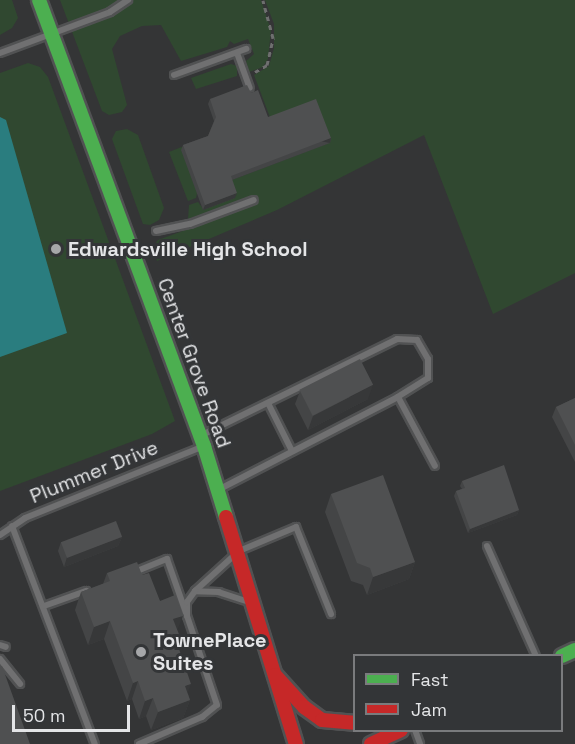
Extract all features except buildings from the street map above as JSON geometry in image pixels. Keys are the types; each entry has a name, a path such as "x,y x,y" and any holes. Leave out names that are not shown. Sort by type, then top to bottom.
{"street":[{"name":"Center Grove Road","path":"39,0 219,489 296,744"},
{"path":"275,675 304,708 322,720 353,723"},
{"path":"371,744 394,737"}],"lane":[{"path":"0,53 51,32 110,12 128,0"},
{"path":"174,75 246,49"},
{"path":"237,53 250,88"},
{"path":"156,231 189,224 254,200"},
{"name":"Plummer Drive","path":"0,535 12,526 202,441 268,403 397,339 417,340 428,359 428,378 398,397"},
{"path":"219,489 398,397 435,466"},
{"path":"268,403 292,451"},
{"path":"12,526 95,744"},
{"path":"187,616 187,602 195,591 239,551 296,527 331,614"},
{"path":"487,546 535,654"},
{"path":"126,575 167,559 217,705 202,717 138,744"},
{"path":"44,606 95,587"},
{"path":"195,591 219,592 255,605"},
{"path":"0,659 20,684"}],"path":[{"path":"254,81 251,73 267,65 273,39 263,0"}],"green space":[{"path":"0,0 12,0 18,18 12,28 0,35"},
{"path":"60,0 261,0 271,30 268,59 263,67 249,72 246,61 254,54 248,39 234,44 230,41 227,47 181,61 161,25 142,26 120,36 112,49 127,105 122,112 109,115 102,111"},
{"path":"265,0 575,0 575,273 493,314 424,135 277,210 157,261 152,248 158,240 257,204 253,196 188,219 189,205 198,202 204,210 229,181 329,143 271,120 254,75 269,66 274,48 274,24"},
{"name":"Edwardsville High School","path":"28,63 40,67 48,77 175,421 152,434 0,491 0,73"},
{"path":"231,64 237,66 237,76 196,89 191,78"},
{"path":"127,129 138,135 164,208 159,220 150,225 143,224 112,139 116,131"},
{"path":"209,136 196,198 188,201 169,152"}],"water":[{"path":"0,117 6,120 67,333 0,357"}],"traffic: fast":[{"path":"39,0 204,446 226,517"},
{"path":"563,656 575,650"}],"traffic: jam":[{"path":"226,517 296,744"},
{"path":"275,675 304,707 322,720 353,723"},
{"path":"371,744 397,732"}],"place":[{"name":"Edwardsville High School","path":"56,249"},
{"name":"TownePlace Suites","path":"141,652"}]}
